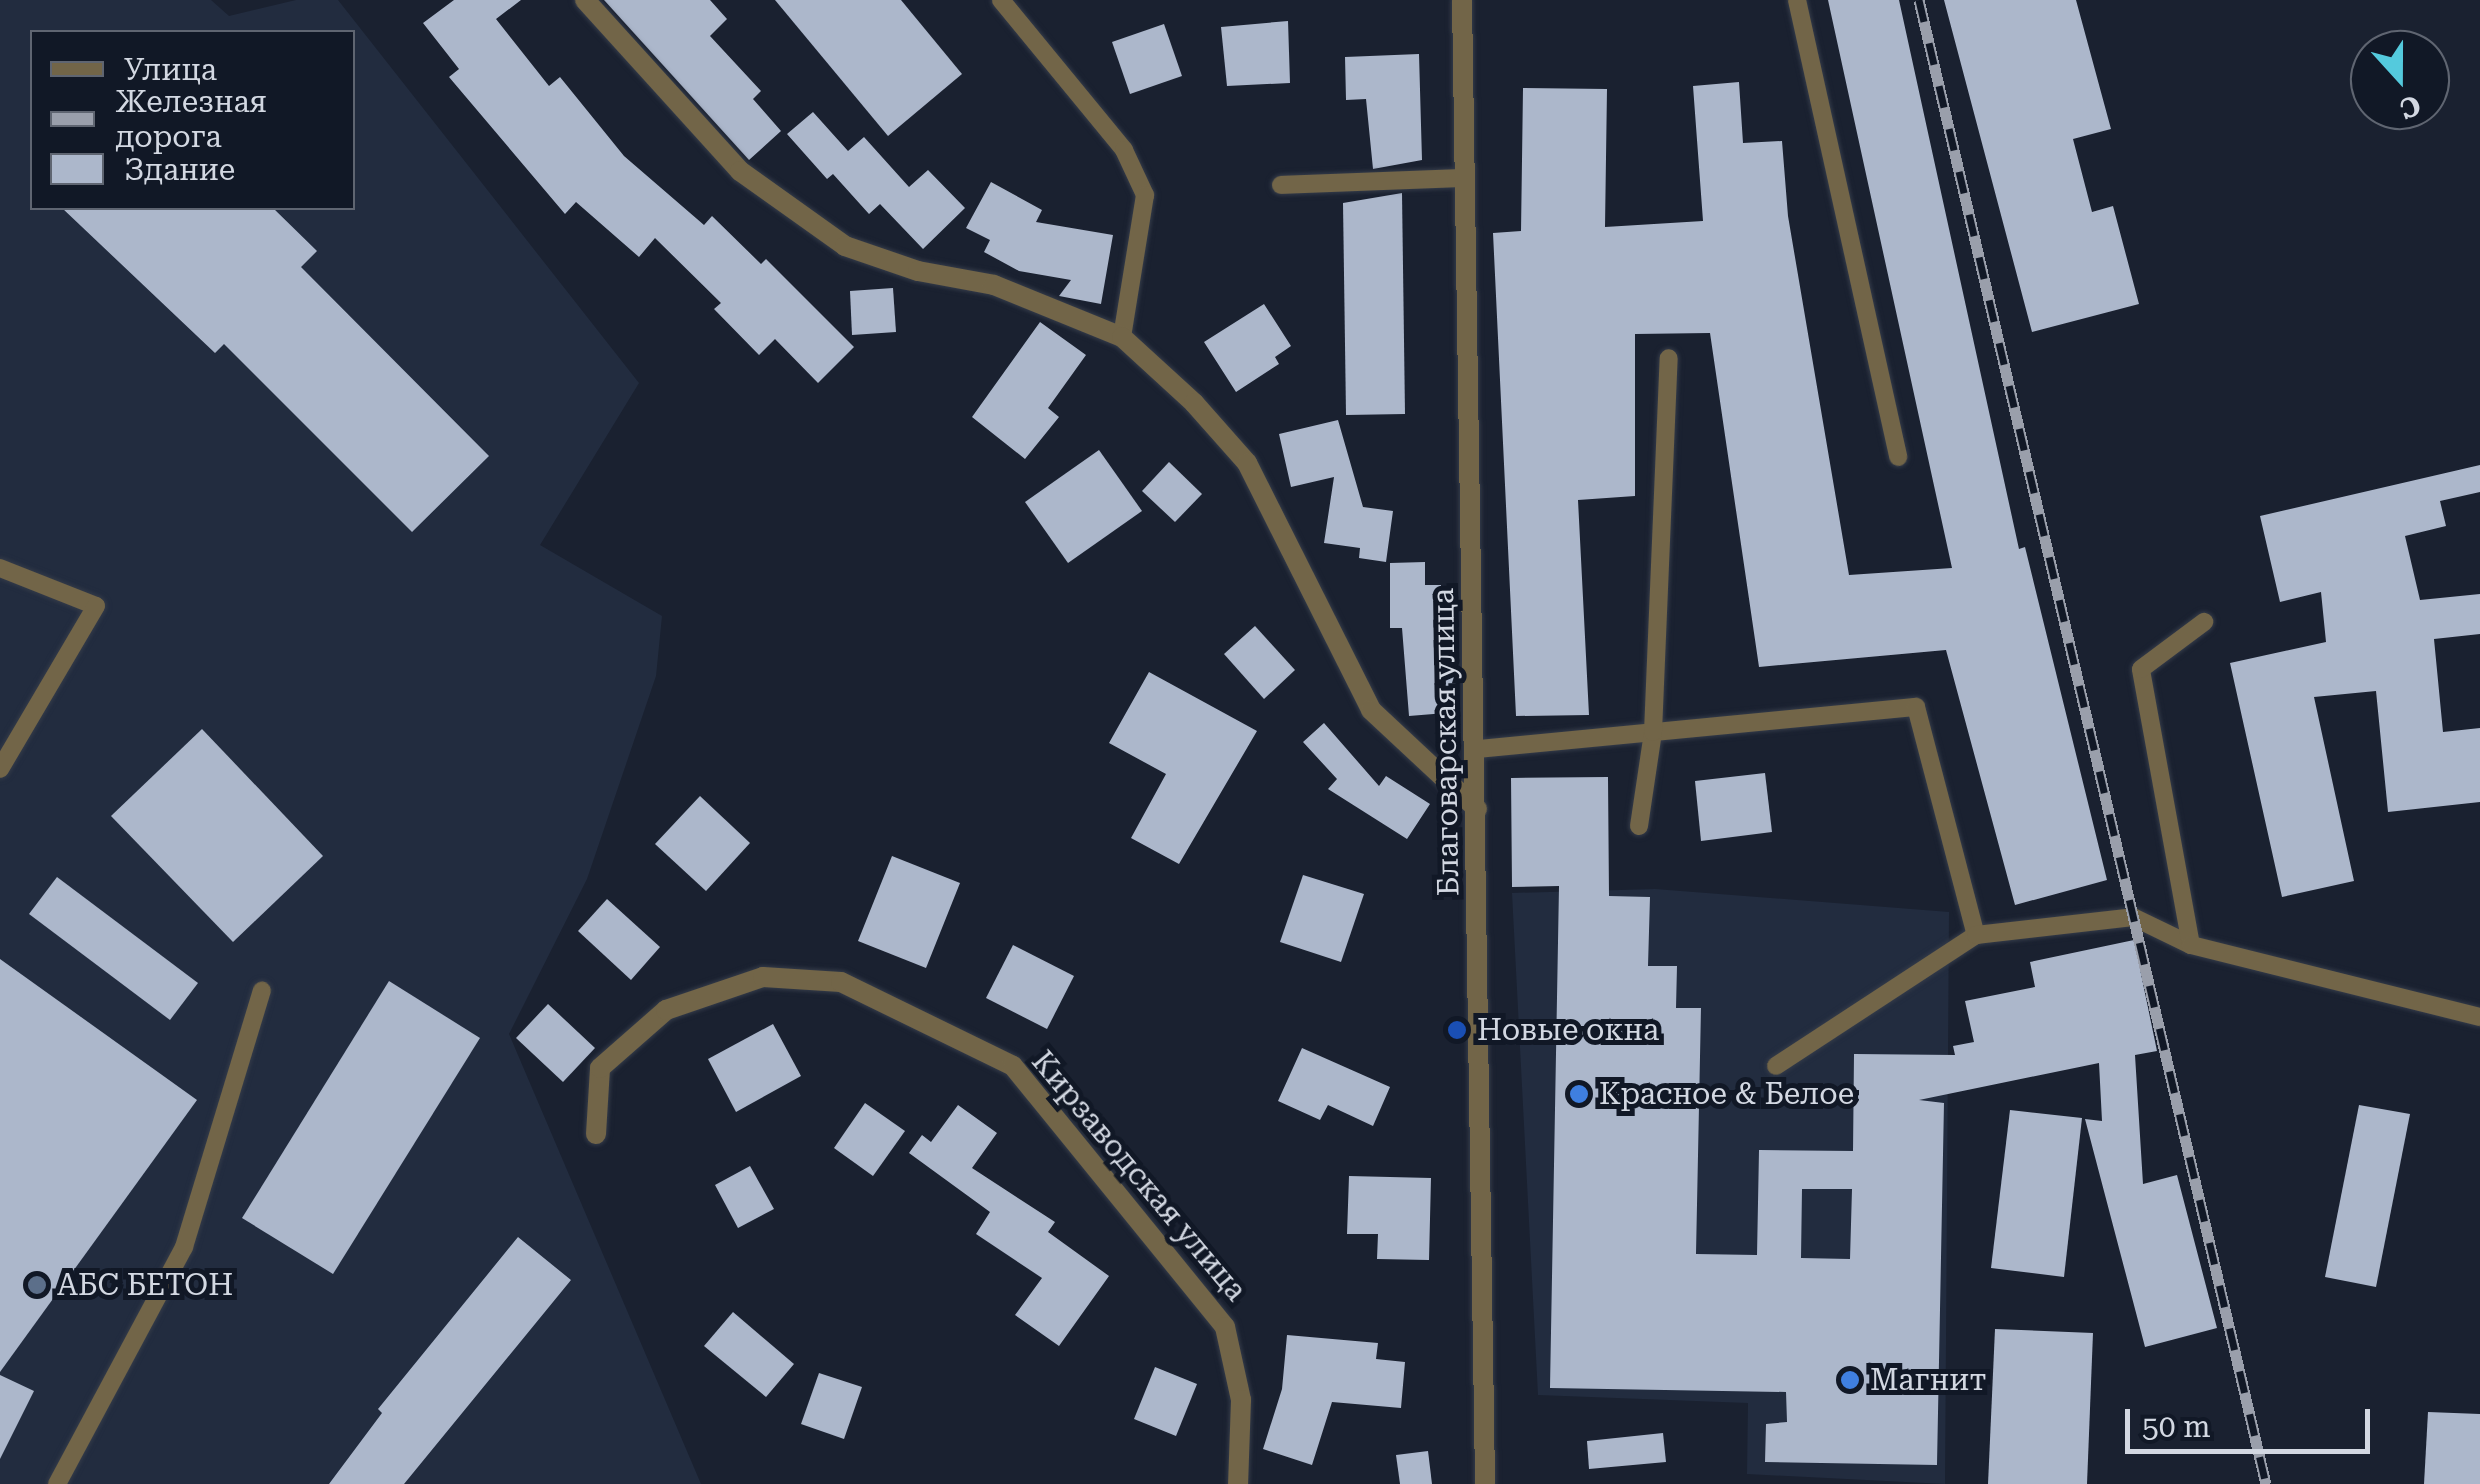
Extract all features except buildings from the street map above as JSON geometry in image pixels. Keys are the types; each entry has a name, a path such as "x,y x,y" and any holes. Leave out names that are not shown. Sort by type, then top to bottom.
{"street":[{"path":"584,0 740,171 845,246 918,271 994,285 1122,338 1247,463 1372,710 1477,809"},
{"name":"Благоварская улица","path":"1462,0 1478,748 1485,1484"},
{"name":"Кирзаводская улица","path":"596,1134 600,1068 666,1010 763,977 841,982 1013,1066 1225,1326 1241,1400 1238,1484"}],"lane":[{"path":"1001,0 1124,150 1145,195 1122,338"},
{"path":"1797,0 1898,457"},
{"path":"1281,185 1466,178"},
{"path":"1638,826 1653,732 1669,358"},
{"path":"0,568 96,606 0,769"},
{"path":"2191,946 2141,669 2204,622"},
{"path":"1478,748 1916,706 1976,935"},
{"path":"1776,1066 1976,935 2133,917 2191,946 2480,1017"},
{"path":"58,1484 184,1247 262,990"}],"shaded area":[{"path":"0,0 211,0 229,16 296,0 338,0 639,383 540,545 662,616 656,676 587,879 509,1034 701,1484 0,1484"},
{"path":"1655,889 1949,912 1945,1484 1747,1474 1748,1403 1538,1395 1512,893"}],"railway":[{"path":"1919,0 2266,1484"}],"place":[{"name":"Новые окна","path":"1457,1030"},
{"name":"Красное & Белое","path":"1579,1094"},
{"name":"АБС БЕТОН","path":"37,1285"},
{"name":"Магнит","path":"1850,1380"}]}
